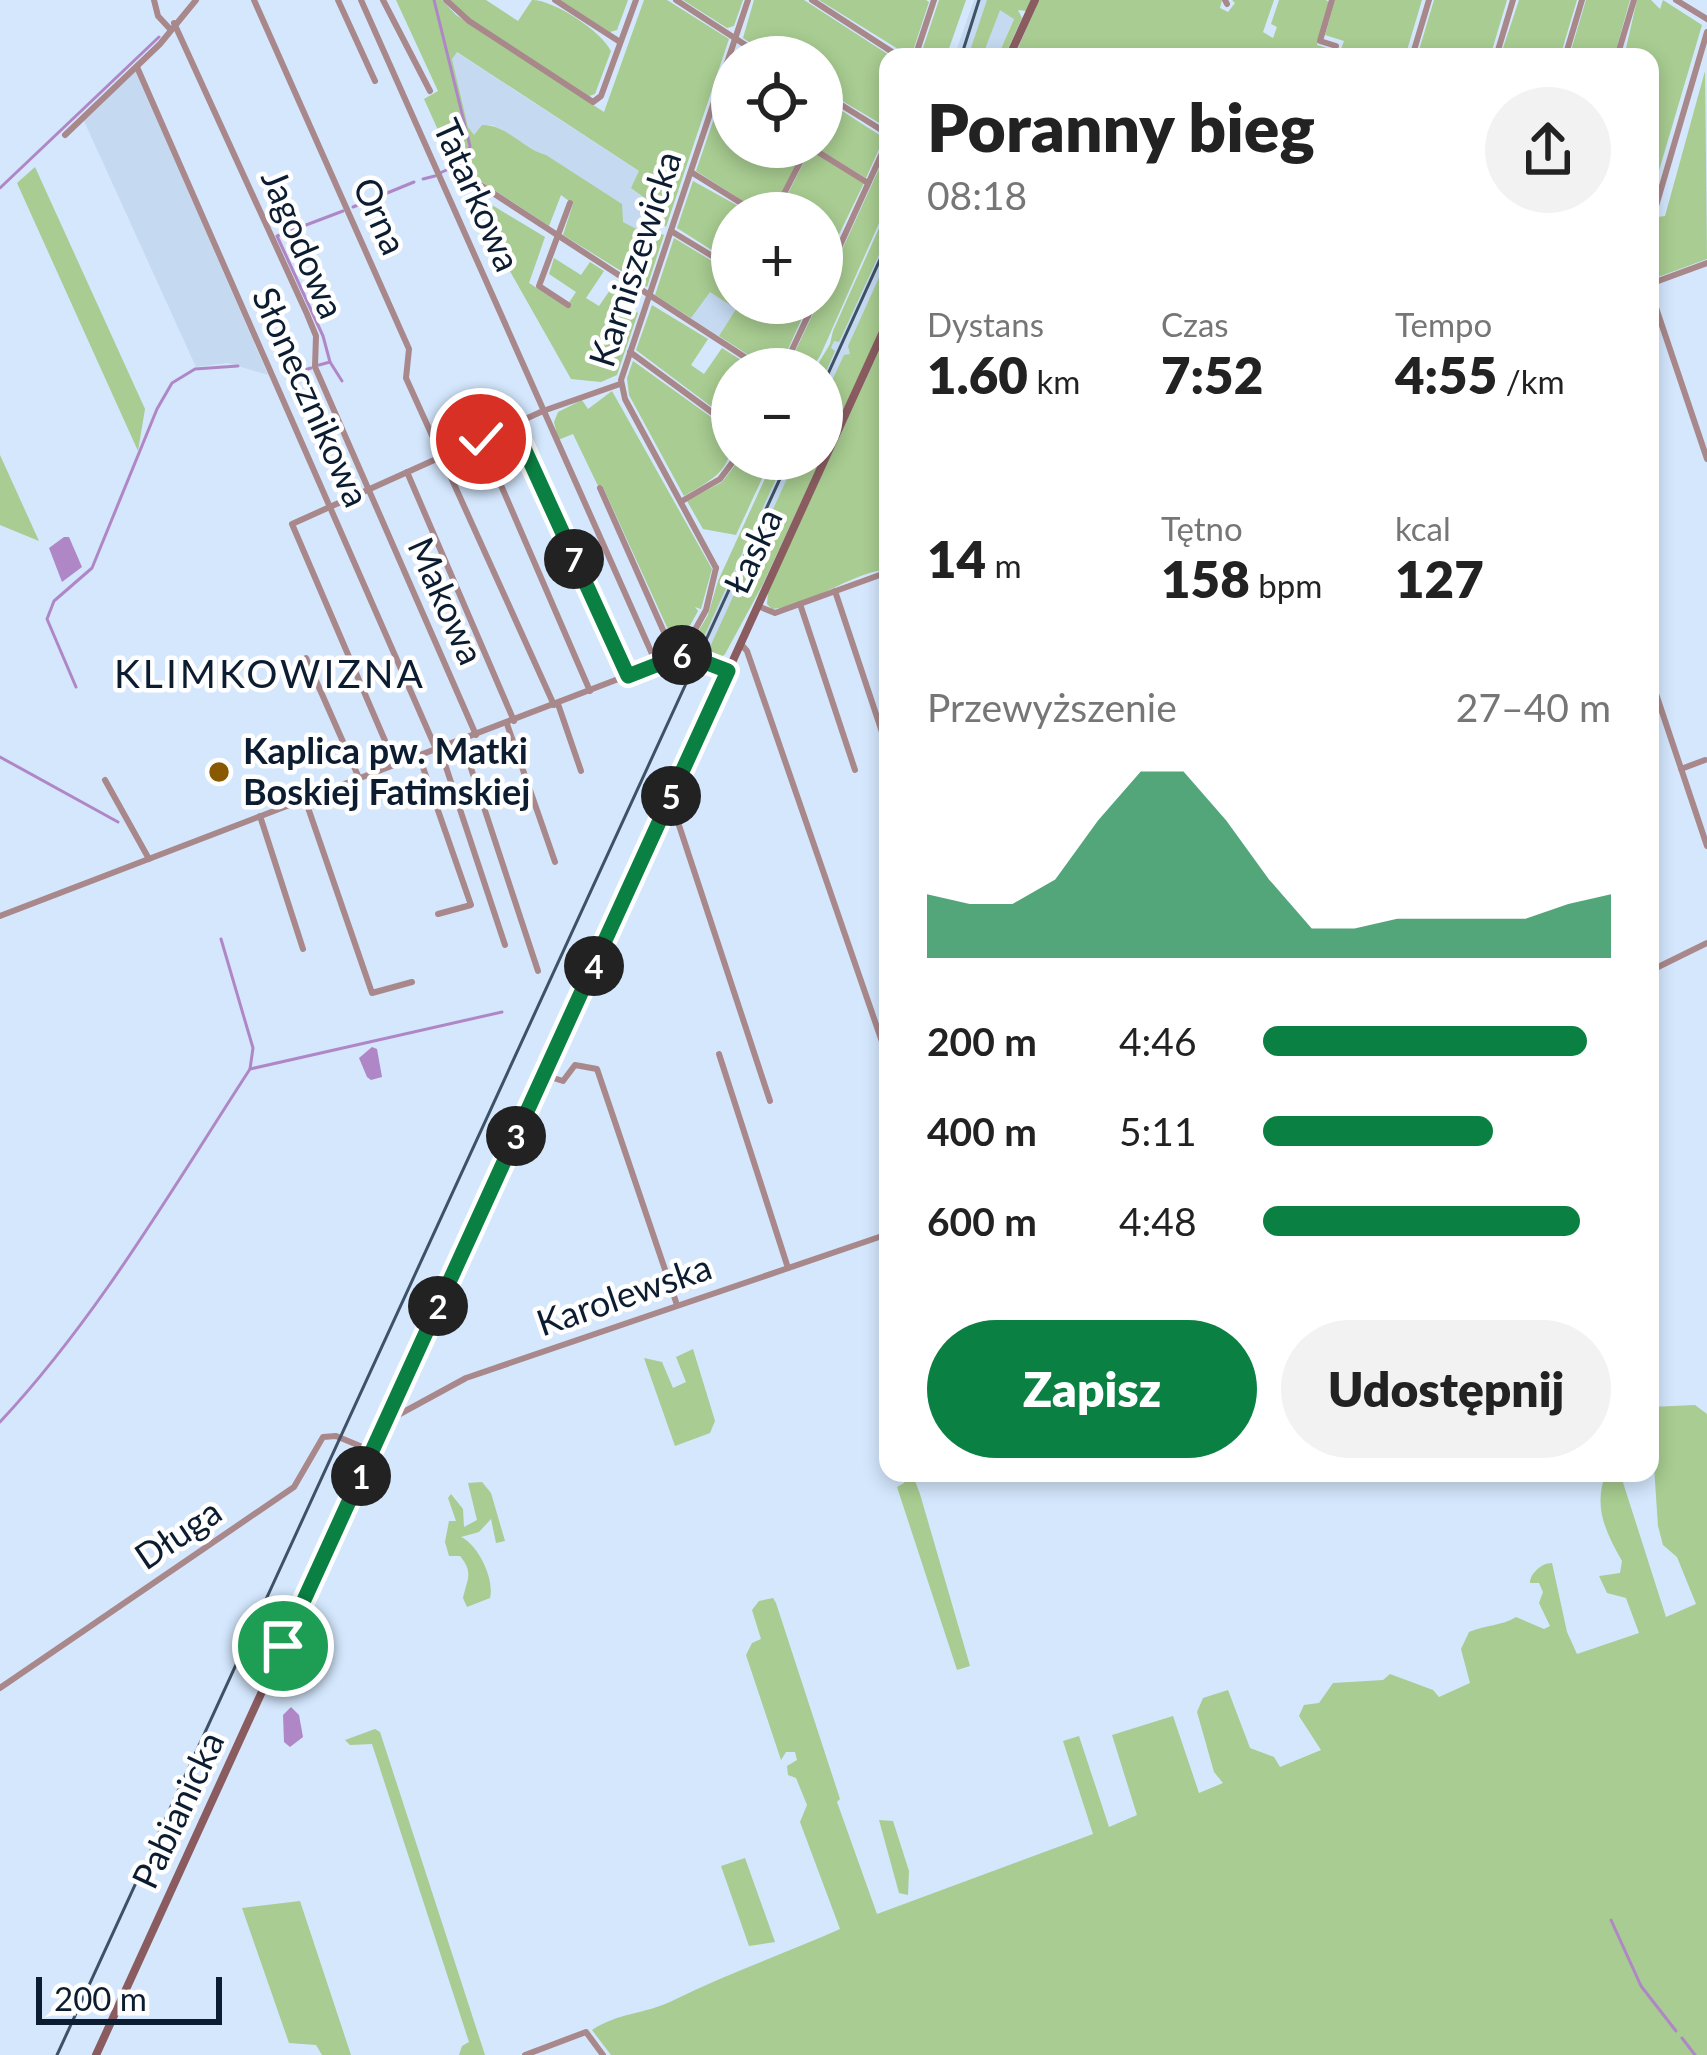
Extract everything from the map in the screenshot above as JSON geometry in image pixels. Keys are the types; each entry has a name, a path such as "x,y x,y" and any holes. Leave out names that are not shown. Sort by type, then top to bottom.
{"main road":[{"path":"1013,48 1035,0"},
{"name":"Łaska","path":"728,671 879,341"},
{"name":"Pabianicka","path":"96,2055 728,671"}],"street":[{"name":"Jagodowa","path":"154,0 158,16 172,26 307,314 316,336 315,367 368,490"},
{"path":"64,135 136,67 196,0"},
{"name":"Orna","path":"254,0 409,349 406,378 556,704 580,771"},
{"path":"338,0 375,82"},
{"name":"Tatarkowa","path":"361,0 657,665"},
{"path":"382,0 430,91"},
{"path":"446,0 469,21 593,101 601,96 636,0"},
{"path":"555,0 620,42"},
{"path":"676,0 730,36"},
{"name":"Karniszewicka","path":"736,36 748,0"},
{"path":"812,0 886,48"},
{"path":"918,48 934,0"},
{"path":"1332,0 1320,41 1336,46"},
{"path":"1415,48 1429,0"},
{"path":"1499,48 1513,0"},
{"path":"1568,48 1582,0"},
{"path":"1620,48 1634,0"},
{"path":"1676,0 1707,20"},
{"path":"1659,196 1707,32"},
{"name":"Słonecznikowa","path":"136,67 438,749 505,945"},
{"path":"843,108 879,131"},
{"name":"Karniszewicka","path":"678,656 706,610 716,568 620,385 711,111"},
{"path":"843,237 879,158"},
{"path":"843,168 868,183"},
{"path":"691,172 723,192"},
{"path":"479,184 729,348"},
{"path":"568,305 539,286 570,202"},
{"path":"671,230 711,255"},
{"path":"1659,283 1707,263"},
{"path":"1659,314 1707,459"},
{"path":"630,352 711,412"},
{"path":"395,764 292,524 543,411 620,385"},
{"path":"513,424 628,676"},
{"path":"481,439 590,692"},
{"path":"407,472 510,722 555,862"},
{"path":"682,501 718,480"},
{"path":"600,488 678,656"},
{"name":"Makowa","path":"368,490 476,735"},
{"path":"758,606 776,614 879,575"},
{"path":"836,591 879,722"},
{"path":"800,604 855,770"},
{"path":"740,644 755,673 879,1033"},
{"path":"0,916 678,656 728,671"},
{"path":"306,658 358,778"},
{"path":"1659,703 1707,846"},
{"path":"461,740 538,971"},
{"path":"419,755 470,905 438,914"},
{"path":"1681,769 1705,760"},
{"path":"105,780 149,860"},
{"path":"670,798 770,1101"},
{"path":"305,799 372,993 412,982"},
{"path":"260,816 303,950"},
{"path":"1659,967 1707,943"},
{"path":"719,1054 788,1268"},
{"path":"544,1076 556,1082 563,1081 575,1065 597,1069 676,1305"},
{"name":"Karolewska","path":"385,1421 399,1418 466,1378 879,1237"},
{"name":"Długa","path":"0,1688 294,1487 323,1437 336,1436 372,1451"},
{"path":"525,2055 586,2032 603,2055"}],"shaded area":[{"path":"974,0 1003,0 1014,18 1001,48 957,48"},
{"path":"456,52 640,172 632,188 657,210 653,220 662,223 660,233 644,233 622,222 622,204 493,125 482,125 474,136 452,59"},
{"path":"136,71 268,375 228,363 196,367 84,121"},
{"path":"879,243 879,299 843,377 843,348 831,348"},
{"path":"709,291 711,324 727,324 719,336 691,318"},
{"path":"771,480 795,480 699,672 690,667"},
{"path":"69,537 82,567 62,582 49,548"},
{"path":"372,1047 377,1049 382,1077 371,1080 359,1058"},
{"path":"291,1707 299,1715 303,1737 290,1747 284,1742 283,1715"}],"green space":[{"path":"396,0 442,0 456,15 604,112 644,0 667,0 724,36 711,36 711,93 666,227 662,223 665,213 631,188 639,171 457,52 452,59 474,135 482,125 499,128 622,204 623,222 646,234 643,245 654,249 659,233 664,235 647,287 563,235 573,204 561,195 549,226 482,182 465,190 424,99 438,91"},
{"path":"449,0 486,0 518,21 532,0 541,1 576,18 611,51 595,94 589,96 465,16"},
{"path":"560,0 628,0 617,30 610,32"},
{"path":"683,0 743,0 734,26 727,28"},
{"path":"754,0 804,0 879,49 879,123 843,101 843,36 744,36"},
{"path":"819,0 926,0 914,48 896,48"},
{"path":"939,0 966,0 949,48 923,48"},
{"path":"987,0 1031,0 1026,11 1018,10 1022,18 1008,48 1001,48 1014,19 1000,10 985,48 971,48"},
{"path":"1039,0 1222,0 1220,8 1228,12 1235,3 1232,0 1274,0 1263,32 1273,38 1277,27 1271,24 1279,0 1329,2 1317,45 1327,48 1018,48"},
{"path":"1335,0 1422,0 1408,48 1341,48 1344,41 1325,35"},
{"path":"1434,0 1507,0 1493,48 1420,48"},
{"path":"1519,0 1577,0 1563,48 1503,48"},
{"path":"1586,0 1630,0 1617,48 1572,48"},
{"path":"1637,0 1651,0 1660,9 1663,0 1702,25 1659,171 1659,48 1626,48"},
{"path":"1705,71 1707,259 1659,277 1659,217 1665,216"},
{"path":"843,112 879,135 879,149 866,178 843,164"},
{"path":"711,127 711,168 794,168 782,192 729,192 696,171"},
{"path":"35,167 145,409 138,451 17,183"},
{"path":"801,168 839,168 864,183 843,226 843,192 789,192"},
{"path":"879,169 879,223 843,304 843,248"},
{"path":"693,181 713,192 711,250 677,228"},
{"path":"487,202 545,237 529,283 566,307 576,292 549,274 554,258 581,275 590,262 604,271 586,298 599,306 617,280 631,289 622,302 638,313 617,375 601,382 571,379 503,259"},
{"path":"879,228 879,255 839,342 828,348 836,324 843,324 843,309"},
{"path":"674,238 711,260 711,293 691,318 655,295"},
{"path":"879,278 879,332 843,410 843,357 850,354 848,346"},
{"path":"652,305 708,339 691,365 704,374 711,364 711,406 636,350"},
{"path":"727,324 799,324 788,348 738,348 719,336"},
{"path":"808,324 834,324 824,348 797,348"},
{"path":"879,351 879,571 787,607 772,609 767,604 768,592 819,480 843,480 843,429"},
{"path":"633,361 711,417 711,479 684,496 629,395 627,378"},
{"path":"612,391 712,569 701,609 695,607 698,611 677,649 602,485 598,486 573,434 558,440 554,422 558,412 582,400 588,409"},
{"path":"0,455 39,541 0,525"},
{"path":"761,480 736,535 703,529 687,501 722,482"},
{"path":"764,480 775,480 696,654 691,644 708,615 718,581"},
{"path":"786,480 811,480 725,654 717,661 705,658"},
{"path":"693,1349 715,1421 710,1433 675,1446 644,1358 662,1362 673,1388 686,1382 676,1357"},
{"path":"1695,1405 1707,1414 1707,2055 611,2055 592,2030 840,1929 800,1822 807,1805 796,1778 788,1775 787,1766 797,1760 795,1752 786,1752 781,1760 746,1655 752,1643 761,1639 752,1610 759,1601 773,1598 776,1603 877,1914 1093,1834 1063,1741 1079,1736 1109,1827 1137,1815 1112,1735 1173,1716 1199,1793 1223,1783 1214,1772 1197,1712 1203,1698 1228,1690 1250,1748 1274,1757 1280,1767 1321,1750 1299,1716 1304,1705 1319,1703 1333,1683 1383,1680 1390,1674 1433,1690 1439,1697 1470,1683 1461,1649 1469,1632 1516,1617 1544,1629 1550,1626 1539,1603 1543,1592 1539,1583 1530,1583 1544,1565 1552,1563 1567,1632 1577,1654 1639,1633 1626,1598 1607,1593 1599,1576 1620,1573 1622,1561 1603,1518 1603,1482 1623,1482 1666,1617 1696,1604 1677,1557 1663,1545 1658,1526 1659,1407"},
{"path":"482,1482 491,1493 505,1541 496,1543 491,1519 479,1532 461,1537 483,1562 491,1590 490,1598 467,1607 463,1598 467,1567 460,1556 449,1556 445,1542 449,1521 456,1521 448,1498 451,1494 463,1509 464,1527 477,1520 468,1483"},
{"path":"915,1482 920,1494 970,1666 957,1670 897,1487"},
{"path":"375,1729 380,1732 485,2055 459,2055 469,2042 372,1744 350,1745 345,1740"},
{"path":"879,1820 893,1821 909,1871 908,1895 899,1893"},
{"path":"745,1858 775,1942 749,1946 721,1866"},
{"path":"300,1901 351,2055 322,2055 316,2045 289,2043 242,1908"}],"waterway":[{"path":"434,0 470,146 466,161 440,173"},
{"path":"0,188 159,37"},
{"path":"423,179 435,176"},
{"path":"353,207 414,182"},
{"path":"330,362 323,336 277,236 343,211"},
{"path":"319,365 330,362 342,381"},
{"path":"76,687 47,619 54,601 92,568 172,383 195,369 238,366"},
{"path":"295,373 311,368"},
{"path":"0,757 118,822"},
{"path":"221,939 253,1048 250,1069"},
{"path":"0,1422 102,1296 250,1069 502,1012"},
{"path":"1611,1920 1641,1986 1676,2031"},
{"path":"1682,2038 1695,2055"}],"railway":[{"path":"964,48 979,0"},
{"path":"840,348 879,262"},
{"path":"57,2055 779,480"}],"place":[{"name":"Kaplica pw. Matki Boskiej Fatimskiej","path":"219,772"}],"district":[{"name":"KLIMKOWIZNA","path":"270,674"}],"route":[{"path":"283,1646 728,671 684,654 628,676 513,424 481,439"}]}
